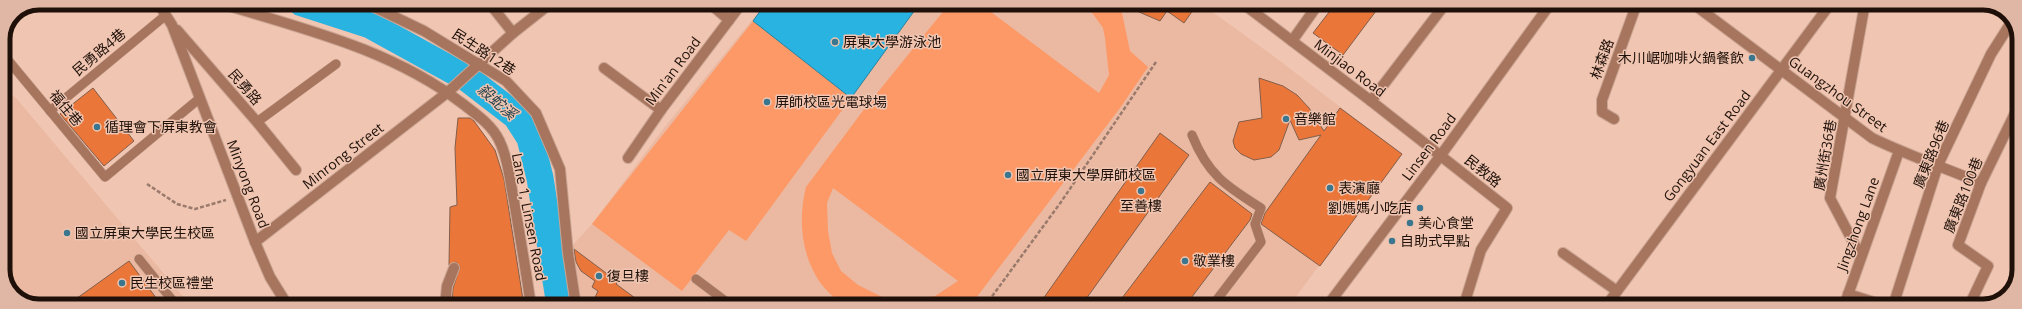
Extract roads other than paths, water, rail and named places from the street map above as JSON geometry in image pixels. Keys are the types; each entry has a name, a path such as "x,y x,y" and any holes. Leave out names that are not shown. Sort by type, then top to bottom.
{"street":[{"name":"Minyong Road","path":"163,10 172,25 255,242"},
{"name":"Lane 1, Linsen Road","path":"243,10 329,35 363,48 415,72 448,92 489,126 499,140 507,163 530,299"},
{"name":"民生路12巷","path":"381,10 424,30 506,81 536,113 560,169 568,253 575,299"},
{"path":"495,10 513,33"},
{"path":"480,64 513,33 542,10"},
{"path":"717,10 729,20"},
{"name":"Min'an Road","path":"628,158 661,110 737,10"},
{"name":"Minjiao Road","path":"1251,10 1441,155"},
{"path":"1292,41 1314,10"},
{"path":"1371,101 1441,10"},
{"name":"Linsen Road","path":"1332,299 1441,155 1546,10"},
{"name":"林森路","path":"1614,119 1602,112 1602,100 1634,10"},
{"name":"Guangzhou Street","path":"1701,10 1846,120 1872,138 1899,151 1981,183"},
{"name":"Gongyuan East Road","path":"1611,299 1827,10"},
{"name":"廣州街36巷","path":"1861,257 1830,198 1846,120 1864,10"},
{"name":"民勇路","path":"172,25 257,122 296,170"},
{"name":"廣東路96巷","path":"1895,299 1938,165 1991,54 2009,26"},
{"name":"Minrong Street","path":"255,242 448,92 480,64"},
{"path":"604,68 661,110"},
{"name":"廣東路100巷","path":"1972,299 1988,266 1958,245 1981,183 2012,119"},
{"name":"Jingzhong Lane","path":"1846,299 1899,151"},
{"name":"民教路","path":"1441,155 1507,208 1481,250 1466,299"},
{"path":"255,242 270,277 284,299"},
{"path":"1564,253 1617,291"},
{"path":"446,299 447,286 454,268"},
{"path":"1848,294 1864,299"}],"lane":[{"name":"民勇路4巷","path":"50,111 166,15"},
{"name":"福住巷","path":"10,62 105,177 200,98"},
{"path":"257,122 336,64"},
{"path":"1192,135 1203,160 1212,172 1261,208 1255,224 1261,242 1217,299"},
{"path":"139,259 171,299"},
{"path":"696,279 723,299"}],"water":[{"name":"屏東大學游泳池","path":"761,10 915,10 851,98 753,21"}],"waterway":[{"name":"殺蛇溪","path":"324,10 370,25 468,79 516,116 530,138 540,178 559,299"}],"place":[{"name":"屏東大學游泳池","path":"835,42"},
{"name":"木川崌咖啡火鍋餐飲","path":"1752,58"},
{"name":"屏師校區光電球場","path":"767,102"},
{"name":"音樂館","path":"1286,119"},
{"name":"循理會下屏東教會","path":"97,127"},
{"name":"國立屏東大學屏師校區","path":"1008,175"},
{"name":"表演廳","path":"1330,188"},
{"name":"至善樓","path":"1141,191"},
{"name":"劉媽媽小吃店","path":"1420,208"},
{"name":"美心食堂","path":"1410,223"},
{"name":"國立屏東大學民生校區","path":"67,233"},
{"name":"自助式早點","path":"1392,241"},
{"name":"敬業樓","path":"1185,261"},
{"name":"復旦樓","path":"599,276"},
{"name":"民生校區禮堂","path":"122,283"}]}
